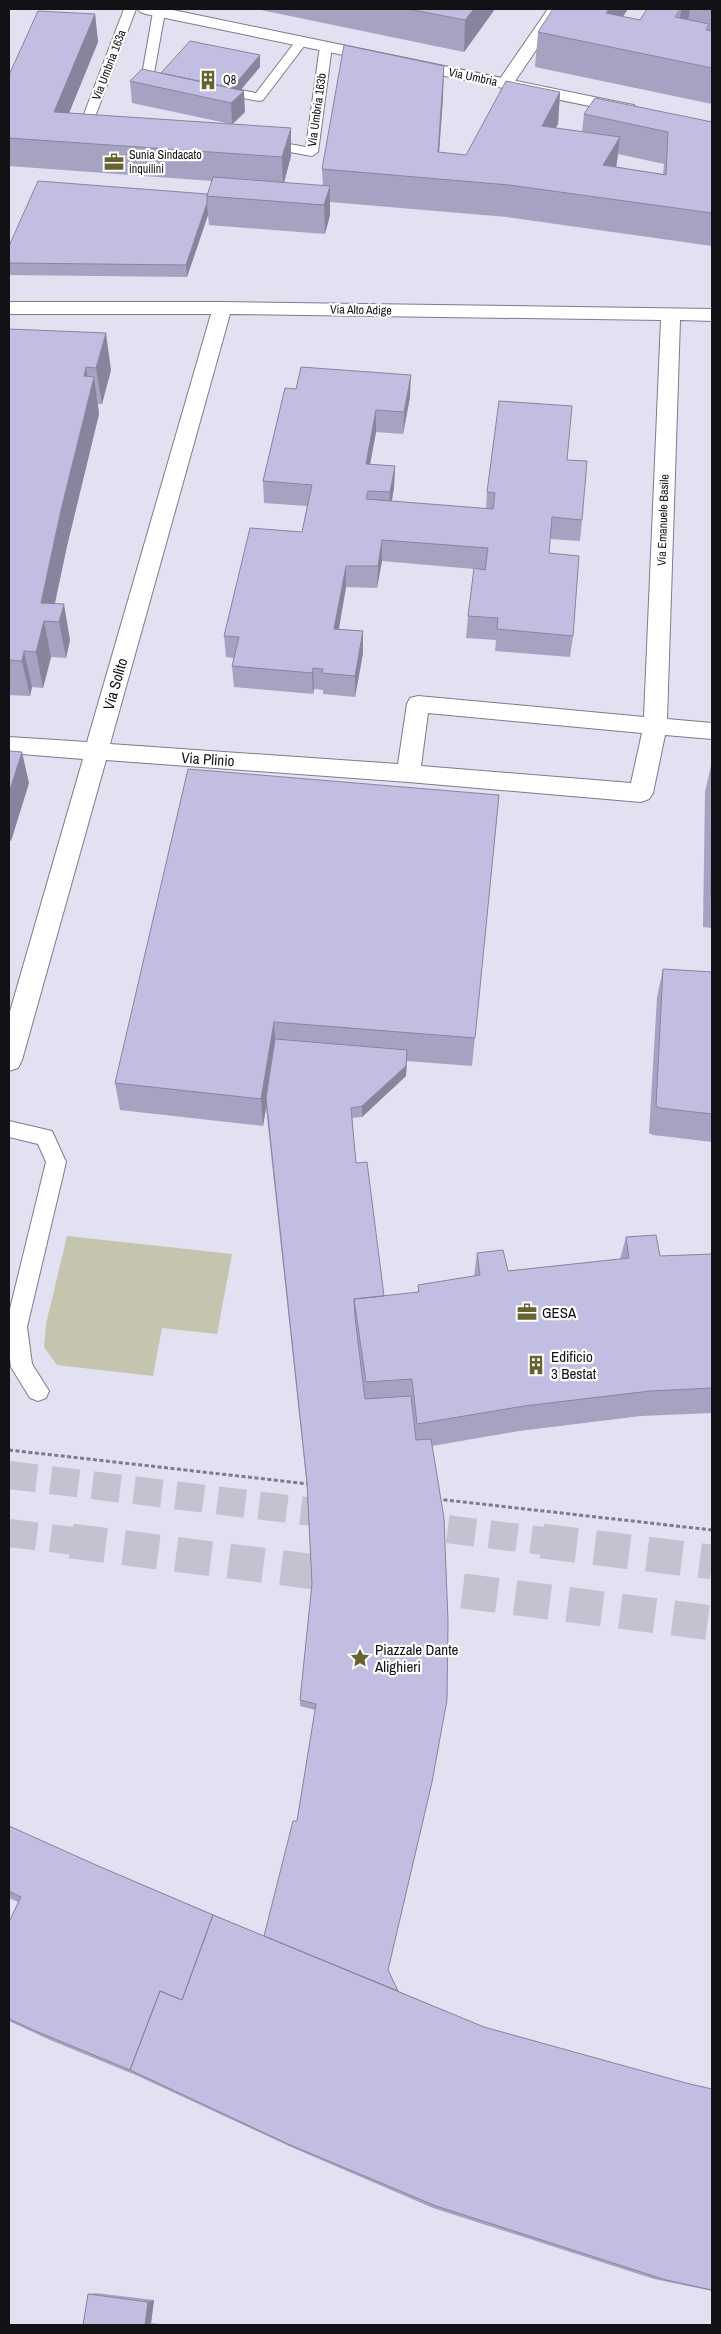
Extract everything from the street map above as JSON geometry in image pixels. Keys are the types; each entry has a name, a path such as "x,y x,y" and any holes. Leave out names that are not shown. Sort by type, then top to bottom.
{"street":[{"path":"505,84 556,9"},
{"name":"Via Umbria","path":"153,10 646,113"},
{"name":"Via Alto Adige","path":"9,308 222,308 712,315"},
{"name":"Via Solìto","path":"9,1060 222,308"},
{"name":"Via Emanuele Basile","path":"654,726 670,314"},
{"path":"408,773 418,704 712,731"},
{"name":"Via Plinio","path":"9,745 408,773 641,793 654,726"}],"lane":[{"name":"Via Umbria 163a","path":"87,122 130,9"},
{"path":"153,10 148,75 176,81"},
{"path":"204,86 259,97 302,41"},
{"name":"Via Umbria 163b","path":"256,142 312,152 326,46"},
{"path":"9,1130 45,1137 56,1162 16,1328 22,1367 38,1391"}],"path":[{"path":"9,1450 316,1485"},
{"path":"435,1498 712,1530"}],"green space":[{"path":"67,1236 232,1254 217,1334 162,1328 153,1376 57,1365 44,1347 46,1324"}],"building":[{"path":"408,9 474,9 465,20"},
{"path":"553,9 609,9 606,13 640,20 647,9 683,9 675,17 709,24 706,30 712,31 712,68 538,32"},
{"path":"38,11 95,14 54,112 291,128 282,157 9,138 9,75"},
{"path":"190,41 260,55 232,88 161,73"},
{"path":"344,45 444,66 438,152 466,155 506,81 560,92 542,126 620,137 603,165 666,175 668,132 584,114 595,98 712,122 712,213 509,185 322,169"},
{"path":"142,69 244,91 231,103 130,81"},
{"path":"213,177 330,186 324,205 207,196"},
{"path":"38,181 207,194 207,203 186,265 9,263 9,246"},
{"path":"9,329 106,333 96,368 86,367 84,376 94,377 61,510 41,603 64,604 59,622 44,621 36,652 24,651 22,661 9,660"},
{"path":"301,367 411,375 404,412 376,410 366,464 395,466 390,492 368,491 366,499 493,509 495,493 487,492 499,401 572,406 567,460 587,461 582,520 552,517 549,553 579,556 573,636 497,629 498,618 468,616 474,568 485,570 488,548 382,540 378,566 346,566 334,629 363,631 355,676 322,673 323,669 313,668 312,673 232,666 239,637 224,636 250,528 302,532 312,485 263,481 285,388 296,389"},
{"path":"9,751 22,752 9,793"},
{"path":"712,761 712,898 711,898"},
{"path":"188,769 499,795 475,1038 274,1022 261,1099 115,1083"},
{"path":"663,969 712,972 712,1114 656,1106"},
{"path":"275,1039 407,1050 406,1066 362,1106 351,1108 356,1163 367,1162 384,1296 354,1299 365,1399 411,1396 416,1440 431,1439 444,1518 448,1621 447,1700 432,1782 388,1970 398,1991 264,1936 293,1821 297,1821 316,1704 300,1700 312,1584 307,1482 266,1098"},
{"name":"Edificio 3 Bestat","path":"656,1235 660,1256 712,1254 712,1388 650,1391 524,1406 417,1424 412,1379 366,1382 354,1299 419,1292 418,1285 480,1275 477,1253 503,1250 508,1271 629,1258 626,1237"},
{"path":"9,1826 213,1915 182,2000 160,1991 130,2070 9,2019 9,1922 21,1897 9,1891"},
{"path":"213,1915 484,2027 712,2089 712,2290 666,2280 436,2206 288,2144 130,2070 160,1991 182,2000"},
{"path":"88,2294 148,2302 145,2325 83,2325"}],"tunnel":[{"path":"9,1475 346,1516"},
{"path":"406,1524 552,1542"},
{"path":"9,1533 81,1542"},
{"path":"71,1541 347,1576"},
{"path":"542,1541 712,1562"},
{"path":"410,1584 712,1623"}],"place":[{"name":"Q8","path":"208,80"},
{"name":"Sunia Sindacato inquilini","path":"114,162"},
{"name":"GESA","path":"527,1312"},
{"name":"Edificio 3 Bestat","path":"536,1365"},
{"name":"Piazzale Dante Alighieri","path":"360,1658"}]}
